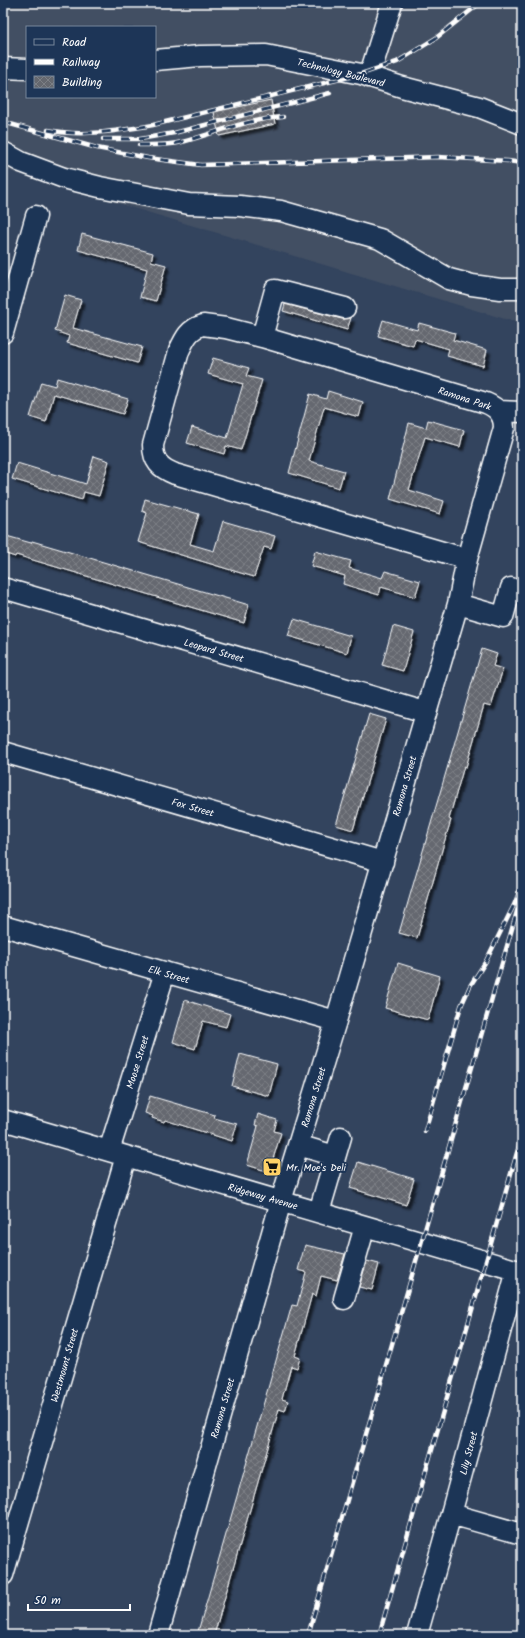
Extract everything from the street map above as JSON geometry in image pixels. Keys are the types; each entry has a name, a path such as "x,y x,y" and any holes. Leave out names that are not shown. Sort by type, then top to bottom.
{"street":[{"path":"369,77 392,3"},
{"name":"Technology Boulevard","path":"156,60 200,56 266,54 369,77 479,107 522,124"},
{"path":"3,68 26,70"},
{"path":"3,152 22,162 64,178 100,187 189,204 240,206 281,211 380,239 449,279 472,285 500,289 522,289"},
{"path":"3,333 36,216"},
{"path":"262,337 275,290 345,308"},
{"name":"Ramona Park","path":"204,324 262,337 486,403 494,406 499,411 503,416 504,428 467,559 175,474 160,466 155,460 153,453 154,436 179,352 185,337 190,331 204,324"},
{"path":"499,411 522,412"},
{"name":"Ramona Street","path":"158,1635 281,1201 336,1022 458,604 467,559"},
{"name":"Leopard Street","path":"3,588 426,712"},
{"path":"458,604 503,617 511,588"},
{"name":"Fox Street","path":"3,752 382,862"},
{"name":"Elk Street","path":"3,926 336,1022"},
{"name":"Moose Street","path":"118,1154 165,972"},
{"name":"Ridgeway Avenue","path":"3,1120 519,1271"},
{"path":"319,1212 341,1137"},
{"path":"298,1146 335,1156"},
{"name":"Westmount Street","path":"3,1575 118,1154"},
{"path":"344,1299 365,1226"},
{"name":"Lily Street","path":"417,1635 519,1271"},
{"path":"451,1514 522,1534"}],"shaded area":[{"path":"3,3 522,3 522,324 3,169"}],"building":[{"path":"271,100 275,124 219,136 214,112"},
{"path":"82,234 153,253 151,261 166,265 156,301 140,297 147,269 78,250"},
{"path":"65,295 81,300 73,328 142,347 137,363 67,343 69,336 55,331"},
{"path":"285,304 342,319 351,318 347,330 283,311"},
{"path":"383,320 417,330 419,323 455,333 453,340 487,350 483,366 447,356 449,349 415,339 413,346 378,336"},
{"path":"213,358 249,368 246,376 262,380 241,450 226,446 224,454 187,443 192,427 227,438 243,384 208,374"},
{"path":"57,378 128,399 123,414 54,394 46,422 30,417 41,382 55,386"},
{"path":"328,391 363,402 359,417 324,407 309,461 344,471 339,488 289,473 310,394 326,399"},
{"path":"428,420 464,430 460,447 425,437 409,490 444,501 440,514 390,499 409,423 426,428"},
{"path":"94,456 109,461 99,496 84,492 82,500 12,479 17,463 86,484"},
{"path":"145,499 199,514 190,544 214,551 223,521 275,536 271,549 264,547 254,577 138,542 147,513 142,511"},
{"path":"3,535 31,543 32,541 249,605 244,623 16,555 15,557 3,553"},
{"path":"315,551 351,561 349,568 382,578 385,571 420,581 415,597 381,587 379,595 343,584 345,576 311,566"},
{"path":"294,619 351,636 347,653 288,636"},
{"path":"393,626 414,632 403,671 382,665"},
{"path":"482,649 497,654 493,666 503,669 491,707 484,705 466,767 464,766 449,819 451,820 417,938 399,933"},
{"path":"369,714 386,719 353,830 336,825"},
{"path":"398,963 440,976 428,1020 385,1008"},
{"path":"185,1000 230,1014 226,1027 203,1021 195,1049 173,1042"},
{"path":"240,1054 277,1064 269,1096 232,1086"},
{"path":"150,1096 215,1115 214,1118 237,1124 232,1141 165,1120 164,1122 152,1118 153,1116 145,1113"},
{"path":"258,1114 277,1120 274,1131 281,1133 269,1172 247,1165 258,1126 255,1125"},
{"path":"358,1162 414,1179 406,1205 350,1188"},
{"path":"305,1245 345,1254 337,1280 321,1276 316,1296 312,1294 295,1356 300,1358 297,1368 291,1366 282,1399 288,1401 285,1411 279,1409 214,1635 197,1635 292,1305 297,1306 306,1272 298,1270"},
{"path":"367,1261 379,1264 372,1290 359,1287"}],"railway":[{"path":"48,130 87,133 153,125 361,74 397,62 436,38 480,3"},
{"path":"103,139 140,139 174,133 330,93"},
{"path":"139,145 176,143 244,123 283,117"},
{"path":"3,122 97,148 148,158 201,165 438,157 522,163"},
{"path":"425,1131 461,1006 470,986 486,961 514,905 522,885"},
{"path":"308,1635 522,894"},
{"path":"379,1635 522,1135"}],"place":[{"name":"Mr. Moe's Deli","path":"272,1167"}]}
